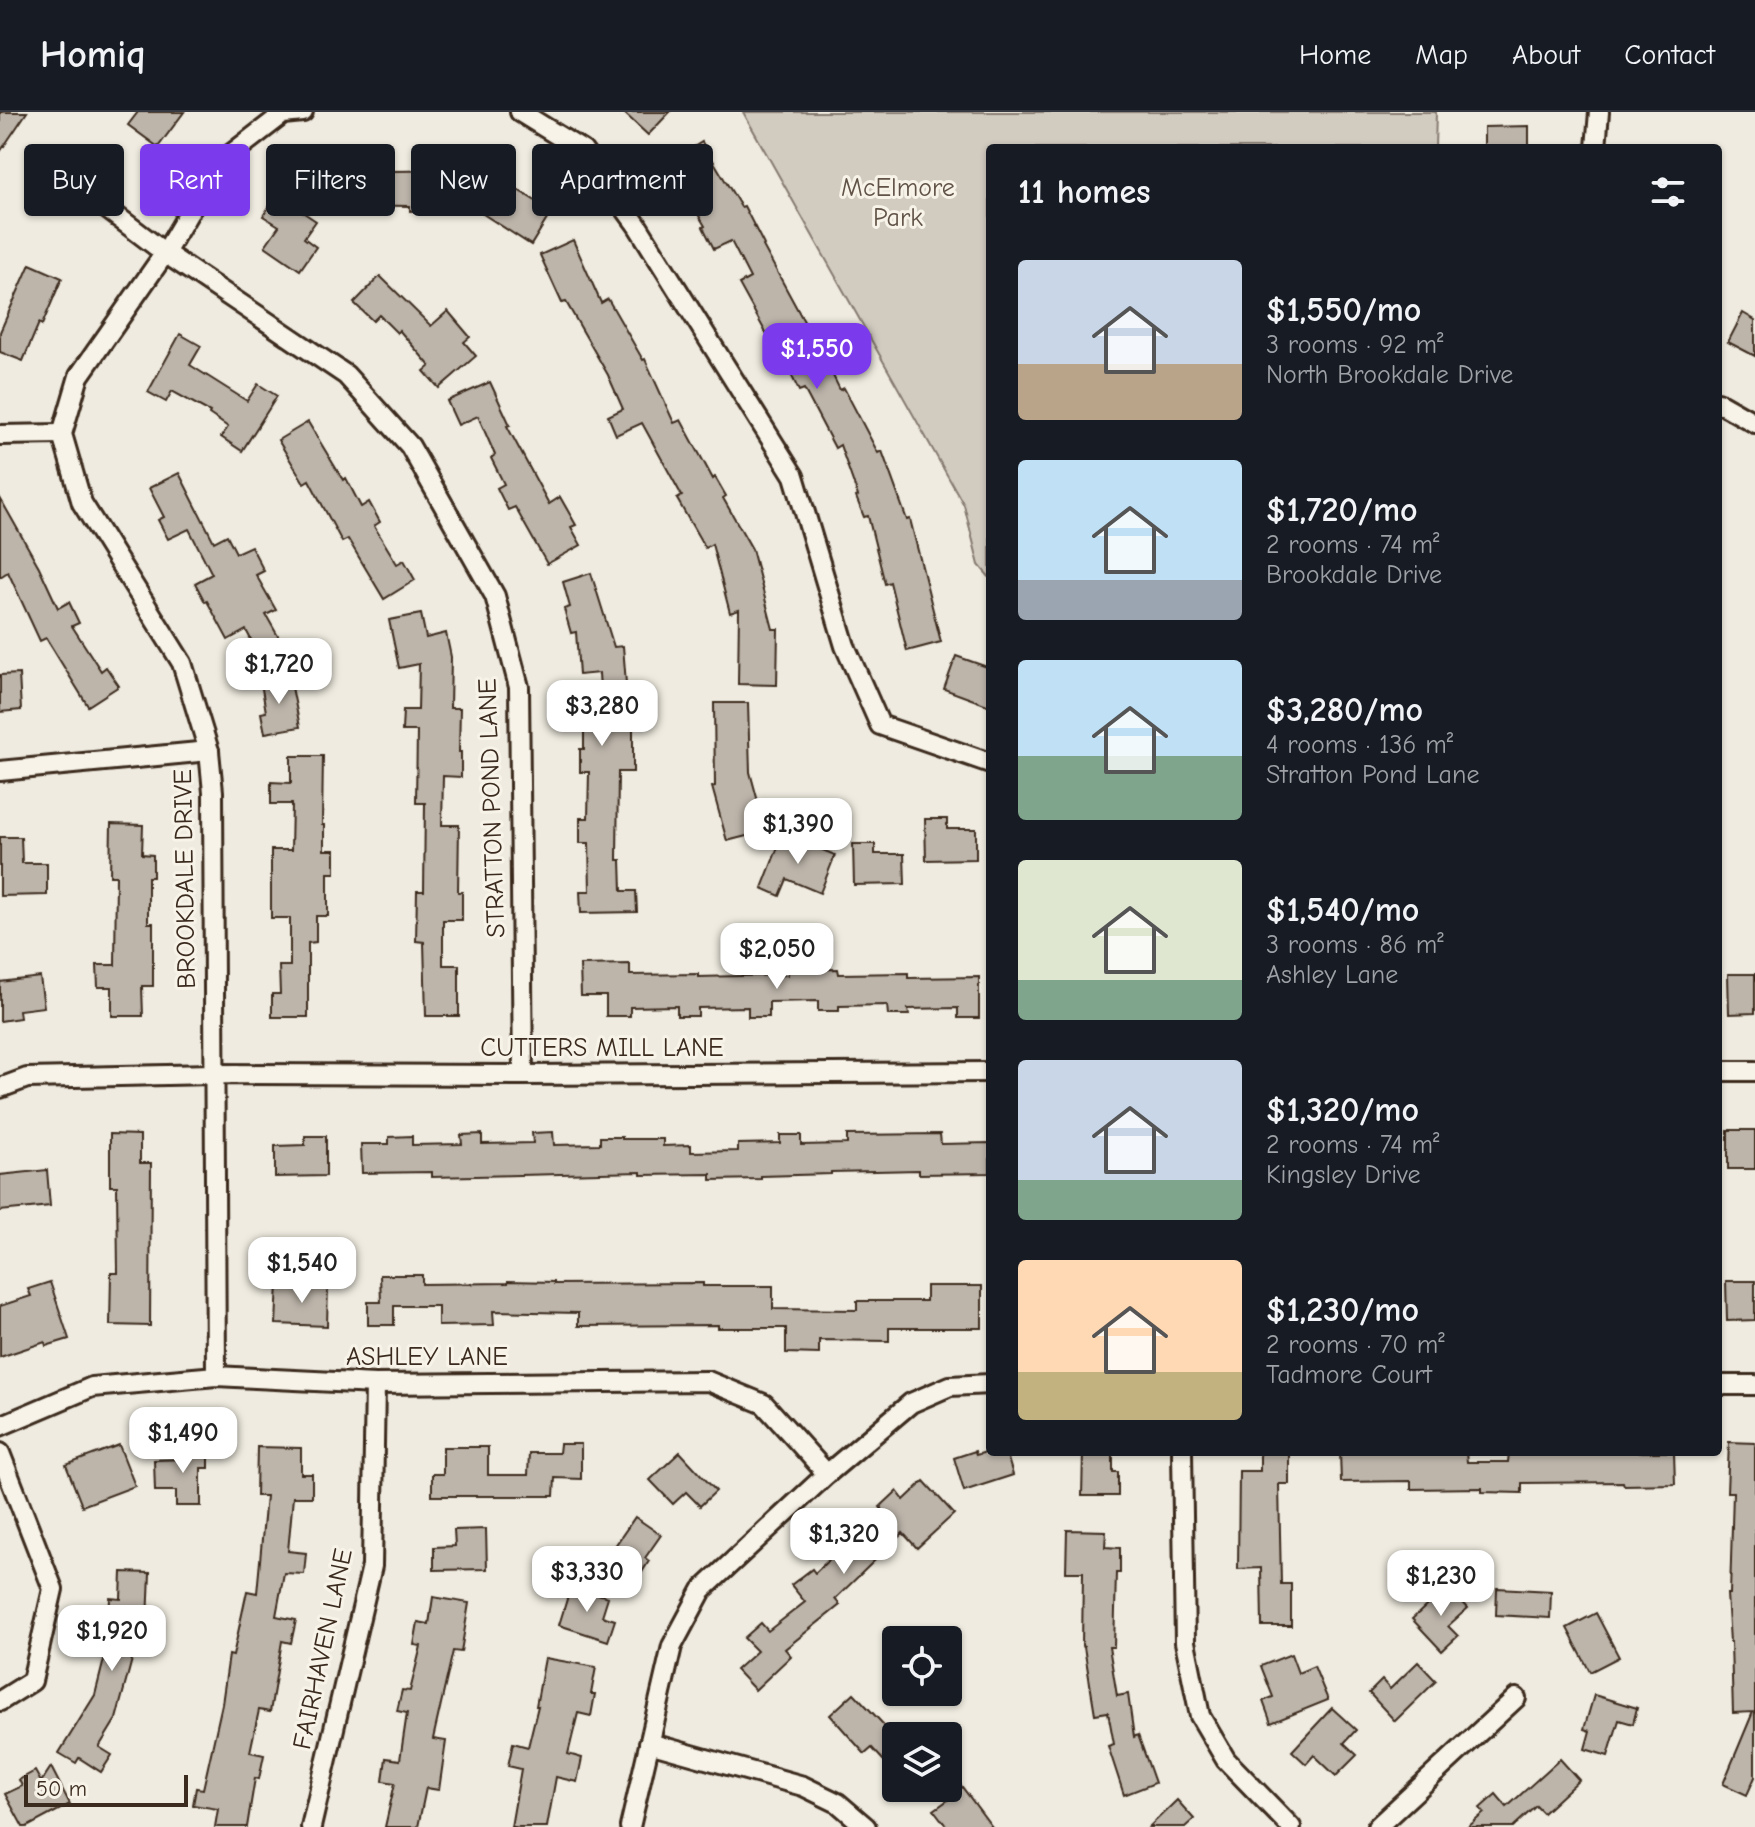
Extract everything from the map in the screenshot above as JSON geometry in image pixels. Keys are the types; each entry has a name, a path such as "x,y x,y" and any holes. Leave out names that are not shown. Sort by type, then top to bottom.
{"street":[{"path":"0,435 62,434 79,376 165,253 217,165 283,114 303,112"},
{"path":"520,112 583,151 637,225 794,476 845,646 880,725 986,762"},
{"path":"1596,144 1599,112"},
{"name":"STRATTON POND LANE","path":"116,216 165,253 346,375 410,446 495,596 519,687 523,1075"},
{"path":"1722,404 1755,423"},
{"name":"BROOKDALE DRIVE","path":"62,434 82,503 182,663 209,751 213,792 216,1376"},
{"path":"0,771 209,751"},
{"path":"1722,1071 1755,1071"},
{"name":"CUTTERS MILL LANE","path":"0,1088 27,1078 213,1074 986,1072"},
{"name":"ASHLEY LANE","path":"0,1426 92,1387 216,1376 375,1384 708,1381 764,1404 827,1474"},
{"name":"FAIRHAVEN LANE","path":"311,1827 372,1566 375,1384"},
{"path":"630,1827 672,1646 702,1590 827,1474 911,1403 950,1386 986,1384"},
{"path":"1722,1385 1755,1385"},
{"path":"0,1453 53,1589 32,1681 0,1701"},
{"path":"1182,1456 1185,1642 1200,1716 1226,1760 1291,1827"},
{"path":"1377,1827 1516,1698"},
{"path":"649,1743 803,1786 838,1803 866,1827"}],"green space":[{"name":"McElmore Park","path":"743,112 1436,112 1435,144 986,144 986,573 979,565 964,505"}],"building":[{"path":"0,112 27,112 0,152"},
{"path":"138,112 184,112 160,144 154,144 128,125"},
{"path":"623,112 670,112 648,135"},
{"path":"1529,126 1529,144 1484,144 1484,127"},
{"path":"713,160 741,207 744,206 840,390 844,388 878,453 882,451 907,520 910,519 941,642 907,651 890,582 885,584 868,516 864,517 856,497 840,445 835,448 804,389 799,391 770,331 766,333 739,284 750,278 731,241 714,249 699,216 713,216"},
{"path":"395,171 411,171 411,211 410,206 395,206"},
{"path":"516,189 532,199 532,216 549,216 531,245 486,216 516,216"},
{"path":"266,212 266,216 308,216 316,221 304,238 316,247 300,270 265,246 279,226 263,216"},
{"path":"573,240 601,303 608,299 645,359 674,423 681,420 713,479 715,477 726,496 723,498 752,549 773,629 778,629 777,685 738,684 739,610 730,613 712,544 705,548 677,499 682,496 642,423 616,435 608,416 623,409 608,375 566,302 562,303 540,255"},
{"path":"30,264 62,278 23,361 0,352 0,332"},
{"path":"380,276 431,326 448,311 470,337 464,342 476,356 439,388 424,371 430,366 399,330 397,333 379,315 373,321 354,303"},
{"path":"1743,313 1755,320 1755,356 1728,342"},
{"path":"180,334 201,346 190,365 247,401 258,384 277,396 242,451 221,437 228,427 210,412 172,391 166,402 148,392"},
{"path":"490,382 510,425 507,426 549,504 560,497 576,525 571,527 581,545 547,564 515,507 508,510 497,488 504,484 491,458 495,455 478,416 458,425 447,401"},
{"path":"308,422 343,480 346,478 361,507 369,502 380,522 374,526 397,564 404,560 415,580 384,599 348,539 342,542 309,480 304,483 278,440"},
{"path":"179,473 214,542 227,535 236,553 251,546 264,571 256,575 276,610 266,615 279,638 257,651 246,630 228,640 205,602 195,583 212,574 189,529 168,539 158,520 164,517 149,488"},
{"path":"0,498 58,608 69,602 79,623 72,626 101,671 106,667 119,686 88,706 46,638 40,641 8,572 0,577"},
{"path":"591,573 614,647 623,646 629,721 633,721 633,772 618,772 617,860 621,860 622,891 636,891 637,912 581,913 580,891 590,891 589,843 580,843 580,818 588,818 589,772 580,772 580,749 584,749 584,720 602,721 599,673 579,675 576,632 571,633 564,609 570,607 563,582"},
{"path":"421,614 426,638 446,633 451,657 450,708 460,708 461,777 443,776 442,825 459,825 458,892 462,892 462,920 443,920 443,965 459,965 459,1016 426,1016 424,942 416,941 417,891 424,891 425,803 416,803 417,731 402,731 403,710 418,710 419,664 399,668 389,620"},
{"path":"956,656 986,667 986,705 944,689"},
{"path":"19,674 21,710 0,712 0,675"},
{"path":"290,677 300,727 265,733 261,713 266,712 261,683"},
{"path":"714,703 748,703 750,772 766,831 727,841 712,787 715,786"},
{"path":"291,756 323,756 324,850 335,850 335,873 328,873 328,916 316,916 316,942 308,943 308,1017 272,1017 272,994 280,994 279,966 290,966 290,918 271,918 271,850 291,850 292,804 271,804 271,782 291,783"},
{"path":"925,819 947,819 947,829 976,829 976,859 926,860"},
{"path":"111,824 143,825 142,854 153,855 153,877 148,877 148,923 153,923 153,986 142,986 143,1016 112,1016 112,987 98,987 97,965 115,965 116,876 110,876"},
{"path":"783,834 835,855 820,893 787,879 780,896 762,888"},
{"path":"0,837 21,837 22,863 47,863 47,895 0,896"},
{"path":"853,844 875,844 875,854 904,854 905,884 854,885"},
{"path":"630,964 630,975 788,975 788,970 838,969 839,974 908,973 908,978 979,977 979,1018 958,1018 958,1008 908,1009 909,1015 888,1015 887,1005 839,1006 839,1011 818,1011 818,1001 769,1002 769,1017 748,1017 748,1007 698,1008 698,1016 677,1016 677,1006 630,1007 630,1016 606,1016 606,996 581,996 580,965"},
{"path":"1728,974 1755,974 1755,1013 1729,1014"},
{"path":"40,977 44,1007 19,1010 20,1018 0,1021 0,982"},
{"path":"1728,1130 1755,1130 1755,1169 1728,1169"},
{"path":"553,1132 554,1145 600,1144 600,1137 663,1139 663,1146 691,1145 691,1152 738,1151 738,1144 780,1143 780,1135 801,1135 801,1145 847,1144 847,1135 940,1134 941,1144 986,1143 986,1173 919,1174 919,1170 831,1172 711,1180 711,1174 641,1175 641,1172 432,1177 432,1172 362,1173 361,1144 389,1144 389,1137 412,1136 412,1145 462,1144 461,1135 482,1134 482,1144 533,1143 532,1133"},
{"path":"110,1134 140,1135 140,1163 151,1163 150,1326 110,1325 111,1273 118,1273 117,1186 110,1186"},
{"path":"305,1136 326,1136 326,1176 275,1177 275,1146 305,1145"},
{"path":"47,1170 50,1206 0,1211 0,1175"},
{"path":"380,1275 422,1275 422,1284 508,1281 773,1286 773,1309 857,1310 857,1301 926,1301 926,1286 982,1286 982,1328 889,1328 889,1341 819,1340 819,1354 786,1353 786,1328 578,1326 578,1313 493,1311 494,1325 438,1326 438,1306 394,1306 394,1325 368,1325 368,1302 381,1302"},
{"path":"1726,1281 1755,1281 1755,1320 1727,1321"},
{"path":"50,1282 69,1339 46,1346 45,1342 0,1357 0,1306 31,1296 28,1289"},
{"path":"278,1283 328,1285 327,1326 276,1324"},
{"path":"1729,1442 1755,1443 1755,1777 1747,1795 1723,1784 1753,1712 1733,1713 1727,1594 1730,1594 1733,1492 1727,1492"},
{"path":"560,1444 581,1444 581,1479 555,1478 554,1496 432,1496 432,1474 443,1474 443,1447 488,1447 488,1475 528,1475 529,1453 559,1453"},
{"path":"119,1445 135,1486 82,1506 66,1465"},
{"path":"185,1445 209,1445 209,1468 201,1468 201,1506 176,1506 176,1491 155,1491 154,1460 185,1459"},
{"path":"257,1447 301,1448 301,1474 312,1474 312,1497 293,1497 288,1551 306,1553 304,1574 284,1573 276,1616 296,1620 291,1643 282,1641 270,1712 259,1710 250,1752 264,1755 259,1779 255,1778 247,1827 215,1827 218,1809 193,1805 196,1788 203,1789 222,1704 229,1655 233,1656 247,1591 257,1593 266,1496 256,1496"},
{"path":"975,1451 976,1455 986,1452 986,1456 1007,1456 1013,1475 964,1491 954,1458"},
{"path":"680,1452 716,1491 700,1506 686,1492 673,1504 650,1480"},
{"path":"1083,1456 1113,1456 1113,1472 1118,1472 1118,1496 1082,1496"},
{"path":"1260,1456 1289,1456 1289,1484 1279,1484 1281,1584 1291,1584 1291,1626 1262,1626 1261,1568 1238,1569 1239,1471 1260,1471"},
{"path":"1340,1456 1466,1456 1467,1462 1508,1462 1509,1456 1674,1456 1675,1484 1522,1483 1522,1493 1482,1492 1482,1488 1411,1489 1411,1481 1341,1482"},
{"path":"924,1481 954,1514 917,1548 903,1533 835,1599 840,1605 785,1649 791,1656 755,1690 736,1670 757,1651 744,1638 761,1623 768,1631 805,1602 791,1585 812,1569 815,1573 897,1491 904,1500"},
{"path":"635,1517 661,1535 645,1558 649,1561 637,1580 606,1559"},
{"path":"486,1529 487,1569 434,1570 434,1547 455,1546 454,1530"},
{"path":"1067,1530 1106,1531 1105,1547 1120,1548 1120,1573 1116,1573 1114,1647 1109,1647 1117,1696 1128,1694 1134,1737 1138,1735 1155,1783 1124,1795 1108,1746 1114,1744 1108,1712 1095,1714 1082,1646 1083,1572 1066,1572"},
{"path":"122,1572 150,1573 148,1622 142,1622 116,1719 99,1747 112,1755 101,1772 79,1758 76,1763 59,1753 95,1695 114,1620 109,1620 110,1598 121,1599"},
{"path":"571,1586 608,1597 602,1616 615,1620 608,1641 559,1625"},
{"path":"1448,1586 1468,1608 1448,1626 1458,1636 1442,1651 1412,1619"},
{"path":"1497,1588 1551,1591 1550,1618 1496,1615"},
{"path":"433,1597 469,1603 461,1652 453,1651 433,1739 446,1741 439,1790 426,1788 418,1827 385,1827 395,1783 383,1781 386,1758 400,1760 407,1713 397,1711 402,1690 410,1691 421,1646 414,1645 418,1622 429,1624"},
{"path":"1596,1613 1619,1657 1590,1672 1567,1628"},
{"path":"1291,1654 1298,1673 1314,1666 1328,1700 1271,1723 1263,1701 1273,1697 1261,1666"},
{"path":"545,1658 596,1667 591,1716 578,1713 568,1754 582,1758 577,1782 556,1777 547,1827 511,1827 521,1769 508,1766 513,1743 528,1747"},
{"path":"1418,1662 1436,1681 1395,1721 1369,1693 1382,1680 1390,1689"},
{"path":"854,1693 882,1723 882,1759 872,1748 865,1754 830,1715"},
{"path":"1594,1695 1637,1708 1633,1724 1619,1720 1608,1756 1585,1749 1590,1731 1584,1729"},
{"path":"1332,1708 1356,1730 1344,1743 1357,1755 1336,1776 1314,1755 1306,1764 1292,1751"},
{"path":"1560,1759 1579,1780 1543,1813 1536,1806 1513,1827 1468,1827 1484,1813 1480,1808 1496,1794 1507,1807"},
{"path":"51,1767 70,1804 23,1827 5,1794 22,1786 19,1780 35,1771 41,1782"},
{"path":"962,1787 992,1827 947,1827 934,1810 945,1802 962,1802"},
{"path":"1177,1800 1194,1819 1185,1827 1149,1827"}]}
